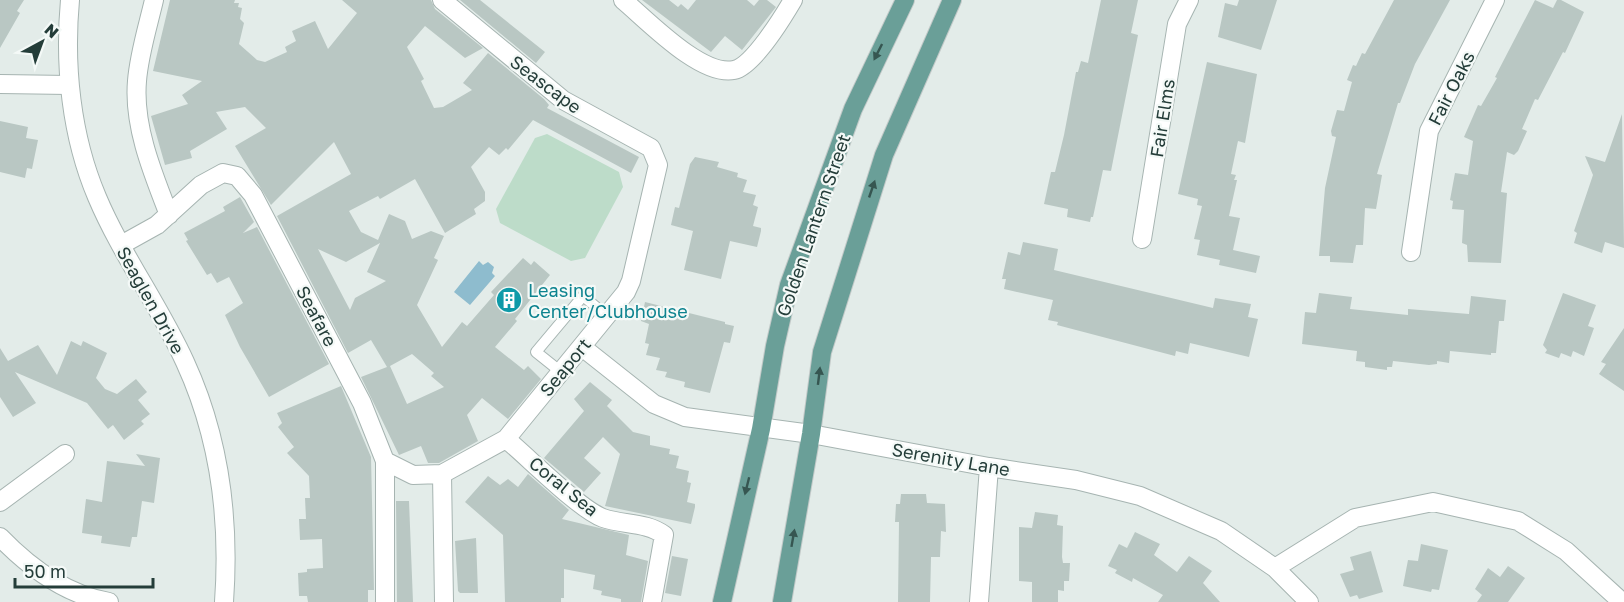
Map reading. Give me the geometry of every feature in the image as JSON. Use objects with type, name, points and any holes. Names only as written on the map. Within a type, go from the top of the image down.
[{"type":"main road","name":"Golden Lantern Street","points":[[722,602],[761,429],[774,346],[789,285],[853,109],[905,0]]},
{"type":"main road","points":[[782,602],[811,434],[822,352],[862,219],[909,94],[952,0]]},
{"type":"street","name":"Seaglen Drive","points":[[70,0],[69,84],[79,143],[96,196],[185,362],[205,414],[223,486],[228,551],[224,602]]},
{"type":"street","points":[[154,0],[137,80],[137,104],[151,169],[169,215]]},
{"type":"street","name":"Seascape","points":[[442,0],[563,100],[651,148],[656,156]]},
{"type":"street","points":[[623,0],[695,61],[734,70],[749,60],[783,17],[793,0]]},
{"type":"street","name":"Fair Elms","points":[[1142,239],[1177,24],[1189,0]]},
{"type":"street","name":"Fair Oaks","points":[[1411,252],[1429,131],[1495,0]]},
{"type":"street","points":[[0,84],[69,84]]},
{"type":"street","name":"Seaport","points":[[385,461],[413,475],[442,474],[506,439],[607,316],[631,281],[658,165],[656,156]]},
{"type":"street","name":"Seafare","points":[[121,245],[169,215],[201,184],[223,173],[237,176],[253,195],[357,393],[385,461],[385,602]]},
{"type":"street","name":"Serenity Lane","points":[[582,347],[654,404],[685,417],[811,434],[989,467],[1076,480],[1140,496],[1221,531],[1275,568],[1309,602]]},
{"type":"street","name":"Coral Sea","points":[[506,439],[583,505],[602,517],[656,529],[664,535],[652,602]]},
{"type":"street","points":[[0,502],[65,454]]},
{"type":"street","points":[[979,602],[989,467]]},
{"type":"street","points":[[442,474],[444,602]]},
{"type":"street","points":[[1275,568],[1355,518],[1432,502],[1518,521],[1566,551],[1622,602]]},
{"type":"street","points":[[0,537],[25,563],[88,600],[109,602]]},
{"type":"lane","points":[[561,372],[536,352],[584,297],[607,316]]},
{"type":"green space","points":[[547,134],[619,172],[623,187],[585,258],[571,261],[500,223],[496,209],[535,138]]},
{"type":"water","points":[[479,261],[483,265],[488,262],[494,267],[492,273],[495,276],[470,305],[454,292]]},
{"type":"building","points":[[0,0],[24,0],[17,11],[20,13],[0,48]]},
{"type":"building","points":[[170,0],[235,0],[234,3],[239,3],[238,7],[242,8],[240,19],[244,23],[239,44],[257,60],[265,62],[287,52],[285,47],[296,41],[292,31],[315,21],[328,49],[357,13],[342,0],[431,0],[435,9],[483,48],[465,58],[425,26],[407,47],[424,79],[421,81],[434,108],[443,107],[472,90],[463,83],[488,53],[544,99],[549,105],[547,108],[639,157],[631,173],[533,120],[508,150],[506,148],[499,155],[489,147],[471,167],[485,192],[485,201],[474,209],[476,214],[445,233],[415,179],[380,199],[378,196],[349,211],[361,232],[378,240],[389,214],[405,221],[412,239],[431,231],[444,236],[434,258],[438,260],[417,305],[442,347],[462,322],[467,326],[494,295],[491,292],[523,258],[531,265],[534,261],[550,275],[495,347],[524,370],[528,366],[541,379],[508,419],[482,398],[467,415],[478,441],[439,463],[428,463],[421,446],[399,455],[361,377],[387,367],[371,340],[348,353],[277,216],[351,174],[334,142],[271,205],[235,146],[266,128],[245,107],[216,112],[227,129],[190,151],[192,158],[165,165],[151,116],[188,104],[182,95],[202,81],[153,71]],"holes":[[[380,243],[367,272],[386,281],[355,298],[350,310],[318,249],[346,262]],[[412,354],[434,373],[431,376],[444,387],[407,404],[390,366]]]},
{"type":"building","points":[[460,0],[480,0],[545,52],[536,63]]},
{"type":"building","points":[[642,0],[669,0],[678,7],[681,4],[688,10],[696,0],[747,0],[754,6],[759,0],[767,0],[776,7],[742,50],[725,36],[711,52]]},
{"type":"building","points":[[1101,0],[1138,0],[1131,33],[1138,35],[1111,171],[1103,170],[1090,222],[1067,217],[1068,209],[1044,204],[1051,172],[1055,172],[1064,135],[1076,72],[1078,72],[1081,61],[1088,63]]},
{"type":"building","points":[[1239,0],[1277,0],[1261,50],[1218,37],[1225,3],[1237,6]]},
{"type":"building","points":[[1394,0],[1450,0],[1415,64],[1400,103],[1398,103],[1377,174],[1382,175],[1376,209],[1365,208],[1363,245],[1356,245],[1353,263],[1330,262],[1330,256],[1319,256],[1325,188],[1336,137],[1332,136],[1331,131],[1337,110],[1344,111],[1352,82],[1347,80],[1353,65],[1356,66],[1362,53],[1365,54]]},
{"type":"building","points":[[1535,0],[1553,8],[1557,0],[1561,0],[1584,12],[1565,53],[1563,52],[1538,100],[1535,99],[1522,129],[1527,131],[1518,151],[1514,155],[1507,152],[1501,192],[1507,193],[1501,263],[1468,262],[1467,245],[1462,243],[1464,210],[1452,209],[1453,201],[1450,200],[1455,173],[1468,175],[1473,141],[1464,137],[1478,105],[1481,106],[1497,78],[1495,77]]},
{"type":"building","points":[[1207,62],[1257,74],[1245,143],[1238,141],[1231,174],[1236,175],[1234,180],[1237,180],[1229,216],[1240,218],[1233,250],[1260,256],[1256,273],[1219,265],[1220,260],[1197,255],[1200,240],[1194,239],[1202,206],[1197,205],[1198,199],[1178,194]]},
{"type":"building","points":[[1622,114],[1624,248],[1605,242],[1602,253],[1574,243],[1577,233],[1574,231],[1593,175],[1585,156],[1605,162]]},
{"type":"building","points":[[0,121],[28,127],[26,138],[38,140],[32,169],[27,168],[25,178],[0,172]]},
{"type":"building","points":[[695,157],[719,162],[717,167],[738,173],[737,177],[747,180],[743,192],[756,195],[753,205],[758,207],[753,226],[761,228],[757,247],[730,241],[721,279],[684,270],[693,231],[671,225],[675,207],[679,208],[690,164]]},
{"type":"building","points":[[240,197],[254,222],[243,233],[257,227],[329,364],[269,397],[240,347],[225,315],[243,303],[229,277],[217,283],[211,273],[207,275],[186,241],[188,240],[184,233],[225,211],[223,207]]},
{"type":"building","points":[[1023,242],[1058,249],[1054,270],[1213,308],[1215,298],[1251,304],[1248,317],[1258,319],[1249,357],[1190,343],[1188,354],[1176,351],[1175,356],[1057,325],[1058,322],[1048,320],[1053,300],[1004,289],[1006,279],[1002,279],[1008,252],[1020,255]]},
{"type":"building","points":[[1319,293],[1352,297],[1350,309],[1408,315],[1408,309],[1469,314],[1471,296],[1506,300],[1504,321],[1499,321],[1496,353],[1491,353],[1491,355],[1450,351],[1449,363],[1437,361],[1437,364],[1429,365],[1393,361],[1392,367],[1387,367],[1387,370],[1365,367],[1365,362],[1356,361],[1357,351],[1302,344],[1305,312],[1316,313]]},
{"type":"building","points":[[1563,293],[1596,305],[1588,326],[1594,328],[1584,356],[1573,351],[1571,357],[1561,353],[1559,358],[1545,353],[1547,350],[1543,345]]},
{"type":"building","points":[[645,302],[734,326],[730,343],[724,342],[710,393],[684,387],[685,382],[665,377],[667,372],[656,370],[660,358],[646,355],[649,344],[645,343],[649,324],[641,321]]},
{"type":"building","points":[[1624,328],[1624,391],[1599,374],[1606,364],[1601,362]]},
{"type":"building","points":[[71,341],[81,346],[83,341],[107,353],[96,378],[105,389],[117,394],[136,379],[147,392],[138,400],[150,414],[141,421],[144,424],[124,440],[113,425],[108,429],[87,403],[15,372],[36,403],[13,417],[0,397],[0,348],[8,361],[38,345],[57,375]]},
{"type":"building","points":[[590,382],[612,400],[607,406],[633,432],[650,436],[650,445],[670,449],[669,454],[679,456],[676,468],[689,471],[687,482],[691,483],[687,502],[695,504],[691,524],[605,506],[620,454],[603,437],[584,458],[601,473],[584,492],[544,458],[584,411],[574,399]]},
{"type":"building","points":[[341,386],[371,457],[374,590],[368,590],[368,602],[308,602],[307,596],[299,596],[298,573],[307,572],[307,569],[323,568],[322,539],[300,540],[299,519],[306,519],[305,498],[310,498],[309,476],[287,453],[294,447],[278,427],[282,423],[277,413]]},
{"type":"building","points":[[136,454],[160,458],[154,503],[142,501],[137,537],[132,537],[130,547],[101,543],[102,536],[82,533],[86,499],[102,502],[107,461],[145,466]]},
{"type":"building","points":[[528,474],[569,510],[562,519],[629,535],[626,555],[648,561],[641,602],[621,602],[621,599],[601,595],[602,591],[593,589],[595,575],[564,569],[564,598],[561,598],[561,602],[505,602],[503,535],[465,502],[488,476],[500,485],[508,479],[518,487]]},
{"type":"building","points":[[901,494],[926,494],[927,503],[945,504],[946,532],[941,531],[940,557],[931,557],[930,602],[898,602],[899,522],[895,522],[896,504],[900,504]]},
{"type":"building","points":[[396,501],[409,501],[413,602],[397,602]]},
{"type":"building","points":[[1035,512],[1058,515],[1057,525],[1063,526],[1062,557],[1063,563],[1070,563],[1069,581],[1064,581],[1064,591],[1058,590],[1058,602],[1032,602],[1032,582],[1019,581],[1019,527],[1032,528]]},
{"type":"building","points":[[1135,532],[1160,544],[1154,555],[1177,572],[1189,556],[1212,571],[1203,583],[1220,602],[1158,602],[1163,595],[1133,578],[1132,582],[1115,573],[1117,570],[1108,566],[1119,544],[1127,548]]},
{"type":"building","points":[[476,538],[478,593],[460,593],[455,541]]},
{"type":"building","points":[[1421,544],[1448,550],[1439,590],[1432,589],[1431,592],[1403,586],[1408,560],[1418,561]]},
{"type":"building","points":[[1371,551],[1383,592],[1359,599],[1357,595],[1350,597],[1340,574],[1354,570],[1350,557]]},
{"type":"building","points":[[672,556],[688,559],[681,596],[665,593]]},
{"type":"building","points":[[1508,566],[1525,578],[1508,602],[1477,602],[1482,595],[1475,589],[1488,568],[1500,577]]},
{"type":"place","name":"Leasing Center/Clubhouse","points":[[509,300]]}]
